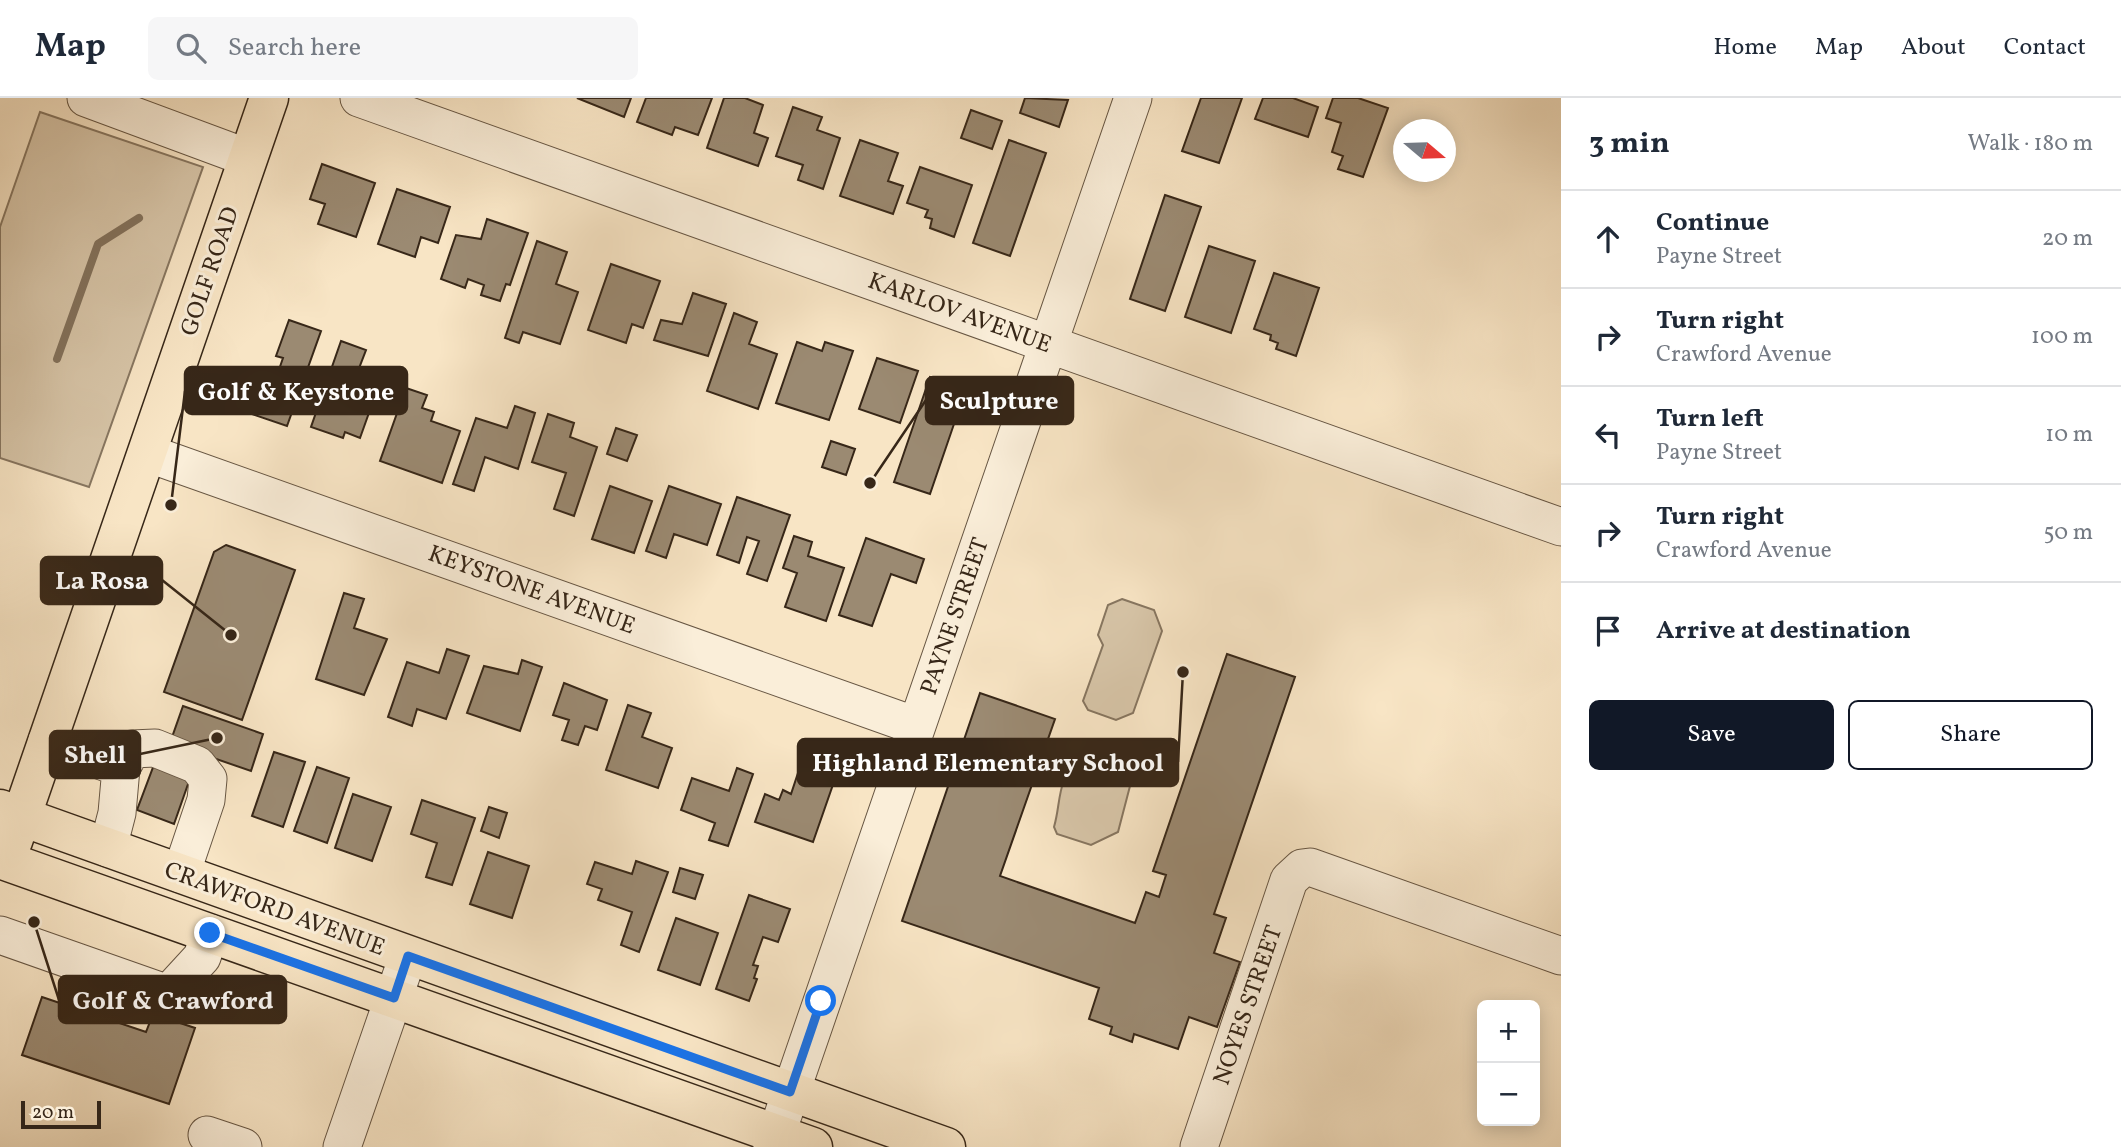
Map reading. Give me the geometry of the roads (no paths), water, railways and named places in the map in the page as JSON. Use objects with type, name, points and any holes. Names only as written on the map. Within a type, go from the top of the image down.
[{"type":"main road","name":"GOLF ROAD","points":[[2,867],[11,813],[47,741],[269,98]]},
{"type":"main road","name":"CRAWFORD AVENUE","points":[[11,813],[946,1147]]},
{"type":"main road","name":"CRAWFORD AVENUE","points":[[2,867],[210,933],[394,998],[774,1140],[813,1147]]},
{"type":"street","points":[[86,98],[248,158]]},
{"type":"street","name":"KARLOV AVENUE","points":[[359,98],[1561,527]]},
{"type":"street","name":"PAYNE STREET","points":[[774,1140],[1133,98]]},
{"type":"street","name":"KEYSTONE AVENUE","points":[[147,453],[916,726]]},
{"type":"street","points":[[47,741],[121,768]]},
{"type":"street","points":[[108,848],[117,813],[121,768],[132,749],[155,748],[197,765],[208,779],[206,800],[181,874]]},
{"type":"street","name":"NOYES STREET","points":[[1199,1147],[1289,880],[1302,868],[1310,867],[1561,956]]},
{"type":"street","points":[[0,935],[168,993],[202,957],[210,933]]},
{"type":"street","points":[[342,1147],[408,956]]},
{"type":"street","points":[[207,1135],[243,1147]]},
{"type":"waterway","points":[[57,359],[98,244],[139,218]]},
{"type":"place","name":"Sculpture","points":[[870,483]]},
{"type":"place","name":"Golf & Keystone","points":[[171,505]]},
{"type":"place","name":"La Rosa","points":[[231,635]]},
{"type":"place","name":"Highland Elementary School","points":[[1183,672]]},
{"type":"place","name":"Shell","points":[[217,738]]},
{"type":"place","name":"Golf & Crawford","points":[[34,922]]}]
